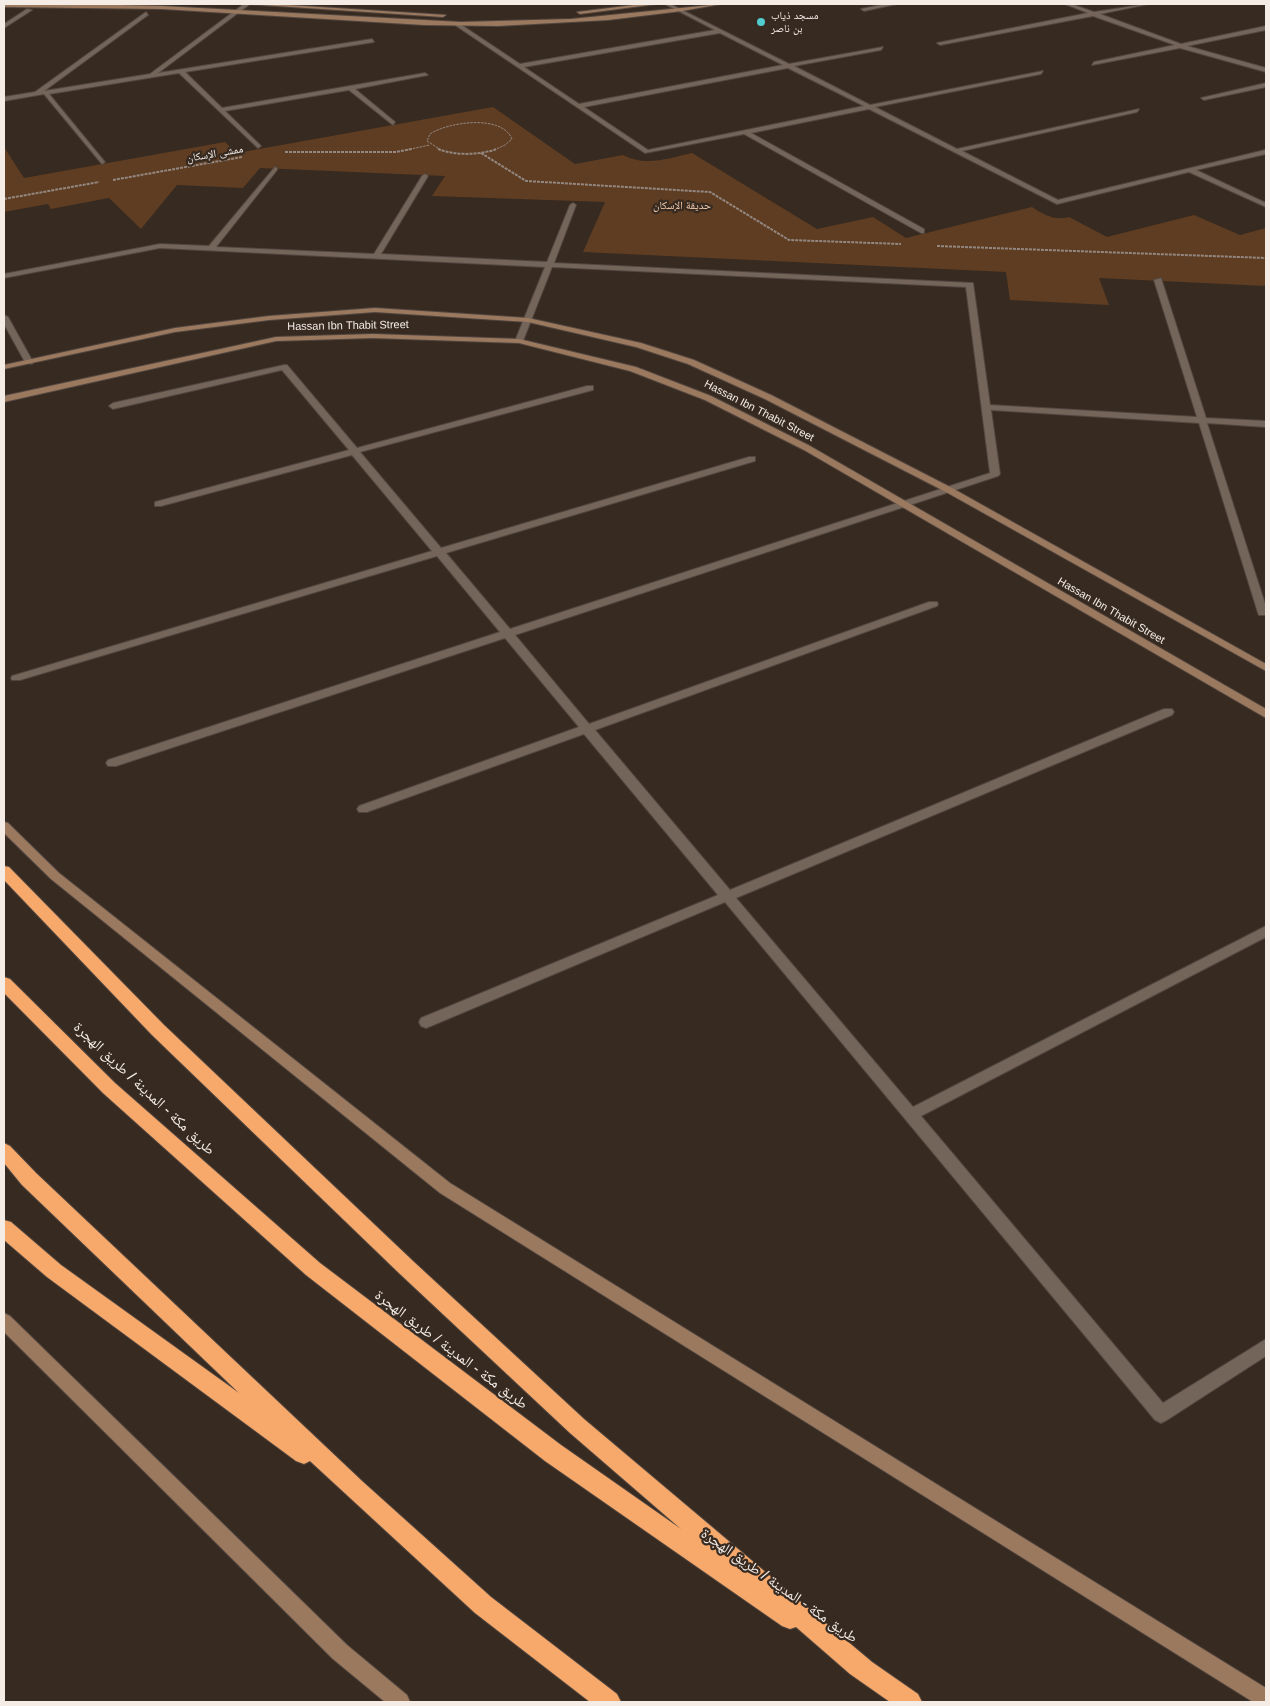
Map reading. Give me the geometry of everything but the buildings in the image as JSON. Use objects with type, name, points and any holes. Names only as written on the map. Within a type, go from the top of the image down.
[{"type":"highway","points":[[4,871],[158,1030],[407,1268],[577,1426],[865,1671]]},
{"type":"highway","name":"طريق مكة - المدينة / طريق الهجرة","points":[[4,983],[109,1088],[312,1269],[553,1453],[910,1702]]},
{"type":"highway","points":[[4,1150],[30,1179],[354,1490],[483,1604],[609,1702]]},
{"type":"highway","points":[[4,1228],[54,1271],[354,1490]]},
{"type":"street","points":[[151,76],[248,4],[447,15]]},
{"type":"street","points":[[577,12],[654,4]]},
{"type":"street","points":[[667,4],[1057,202],[1265,152]]},
{"type":"street","points":[[4,6],[100,6],[455,23],[506,23],[601,19],[718,4]]},
{"type":"street","points":[[864,9],[894,4]]},
{"type":"street","points":[[1067,4],[1181,46],[1266,70]]},
{"type":"street","points":[[940,42],[1146,4]]},
{"type":"street","points":[[4,26],[29,10]]},
{"type":"street","points":[[35,94],[146,14]]},
{"type":"street","points":[[455,23],[647,152],[1041,72]]},
{"type":"street","points":[[1094,64],[1266,28]]},
{"type":"street","points":[[519,66],[721,31]]},
{"type":"street","points":[[4,99],[372,40]]},
{"type":"street","points":[[578,106],[881,48]]},
{"type":"street","points":[[180,71],[258,146]]},
{"type":"street","points":[[221,110],[425,75]]},
{"type":"street","points":[[1204,98],[1266,85]]},
{"type":"street","points":[[350,88],[393,123]]},
{"type":"street","points":[[45,92],[102,162]]},
{"type":"street","points":[[956,150],[1137,110]]},
{"type":"street","points":[[745,132],[921,231]]},
{"type":"street","points":[[211,248],[275,169]]},
{"type":"street","points":[[1190,170],[1266,205]]},
{"type":"street","points":[[376,256],[426,176]]},
{"type":"street","points":[[519,341],[573,205]]},
{"type":"street","points":[[4,276],[160,246],[970,285],[995,474],[112,763]]},
{"type":"street","points":[[1158,280],[1263,613]]},
{"type":"street","name":"Hassan Ibn Thabit Street","points":[[4,367],[176,330],[269,318],[375,310],[528,320],[638,345],[690,362],[768,396],[949,490],[1266,668]]},
{"type":"street","points":[[4,317],[29,362]]},
{"type":"street","name":"Hassan Ibn Thabit Street","points":[[4,399],[276,339],[373,336],[519,341],[633,369],[708,398],[808,448],[903,505],[1266,714]]},
{"type":"street","points":[[113,406],[284,367],[1161,1414],[1266,1347]]},
{"type":"street","points":[[158,504],[590,388]]},
{"type":"street","points":[[986,407],[1266,424]]},
{"type":"street","points":[[16,678],[752,459]]},
{"type":"street","points":[[363,809],[933,604]]},
{"type":"street","points":[[426,1022],[1168,712]]},
{"type":"street","points":[[4,826],[55,876],[445,1188],[1266,1699]]},
{"type":"street","points":[[910,1115],[1266,931]]},
{"type":"street","points":[[4,1321],[340,1652],[400,1702]]},
{"type":"path","points":[[280,152],[396,152],[430,145],[450,152],[481,153],[499,149],[510,142],[512,138],[509,132],[497,126],[458,124],[434,131],[427,138],[430,145]]},
{"type":"path","name":"ممشى الإسكان","points":[[109,180],[243,157]]},
{"type":"path","points":[[4,199],[99,182]]},
{"type":"green space","name":"حديقة الإسكان","points":[[493,107],[575,164],[623,155],[631,159],[649,161],[692,153],[817,229],[873,217],[906,238],[1032,207],[1050,216],[1059,218],[1069,217],[1107,237],[1194,215],[1240,235],[1266,228],[1266,286],[1099,278],[1109,305],[1010,300],[1006,272],[583,252],[605,202],[432,196],[445,176],[260,168],[243,188],[177,185],[141,229],[109,198],[51,209],[48,204],[4,212],[4,147],[24,178],[225,142],[237,153]]},
{"type":"place","name":"مسجد ذياب بن ناصر","points":[[761,22]]}]
